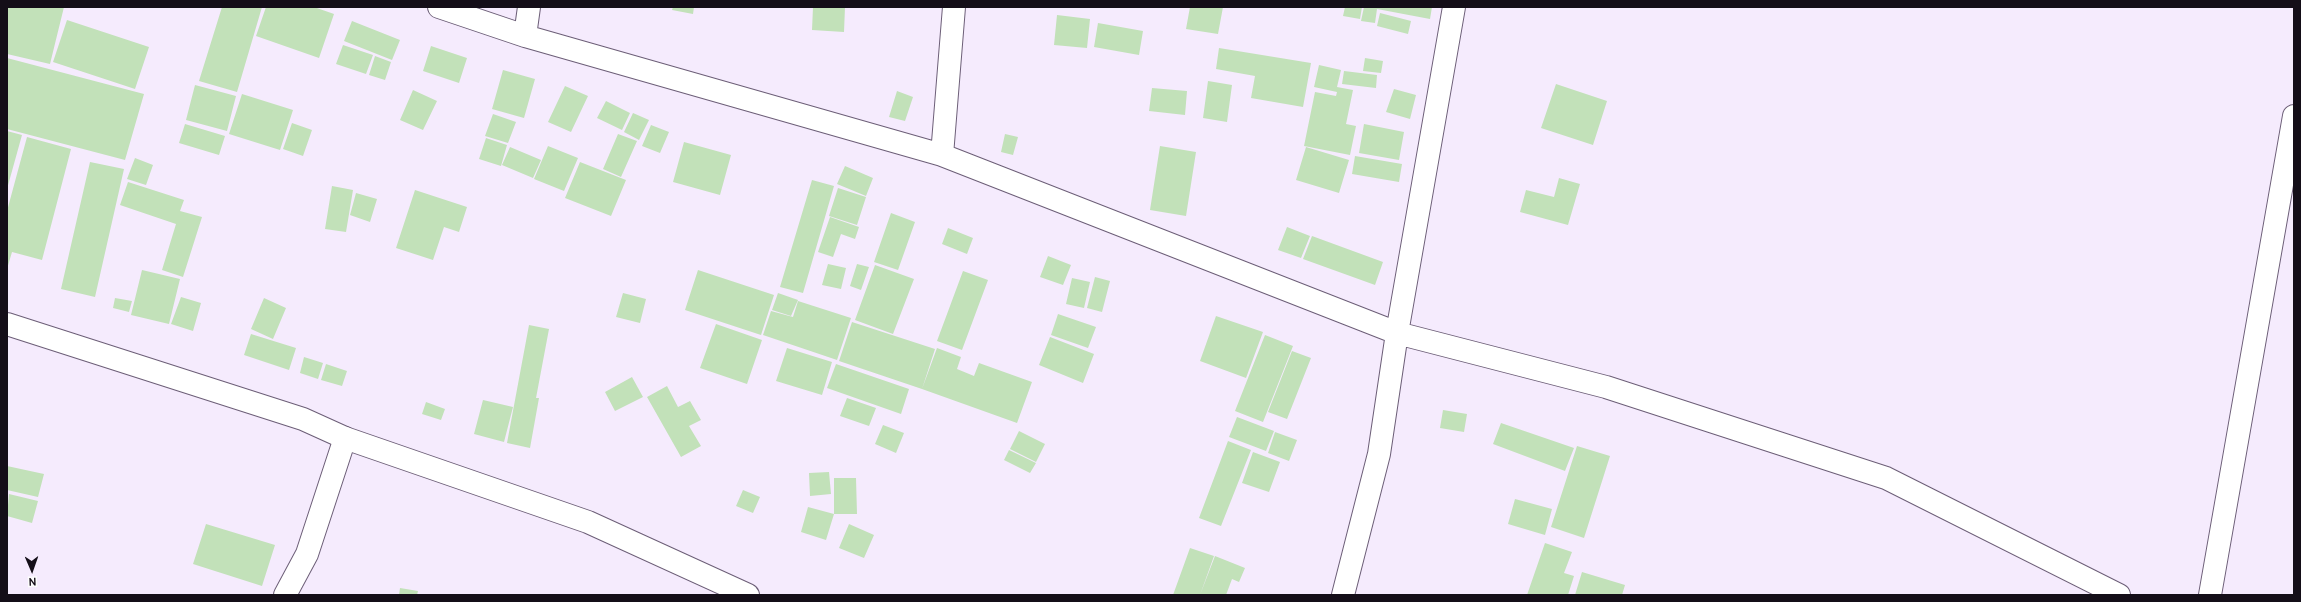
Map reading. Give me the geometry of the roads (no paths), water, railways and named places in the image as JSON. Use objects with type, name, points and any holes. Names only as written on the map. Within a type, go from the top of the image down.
[{"type":"street","points":[[439,7],[524,36],[942,155],[1397,333],[1606,387],[1886,478],[2119,595]]},
{"type":"street","points":[[524,36],[529,7]]},
{"type":"street","points":[[942,155],[954,7]]},
{"type":"street","points":[[1343,595],[1379,454],[1397,333],[1454,7]]},
{"type":"street","points":[[2210,595],[2289,172],[2294,116]]},
{"type":"street","points":[[7,324],[303,418],[345,438],[588,522],[748,595]]},
{"type":"street","points":[[285,595],[307,554],[345,438]]}]
